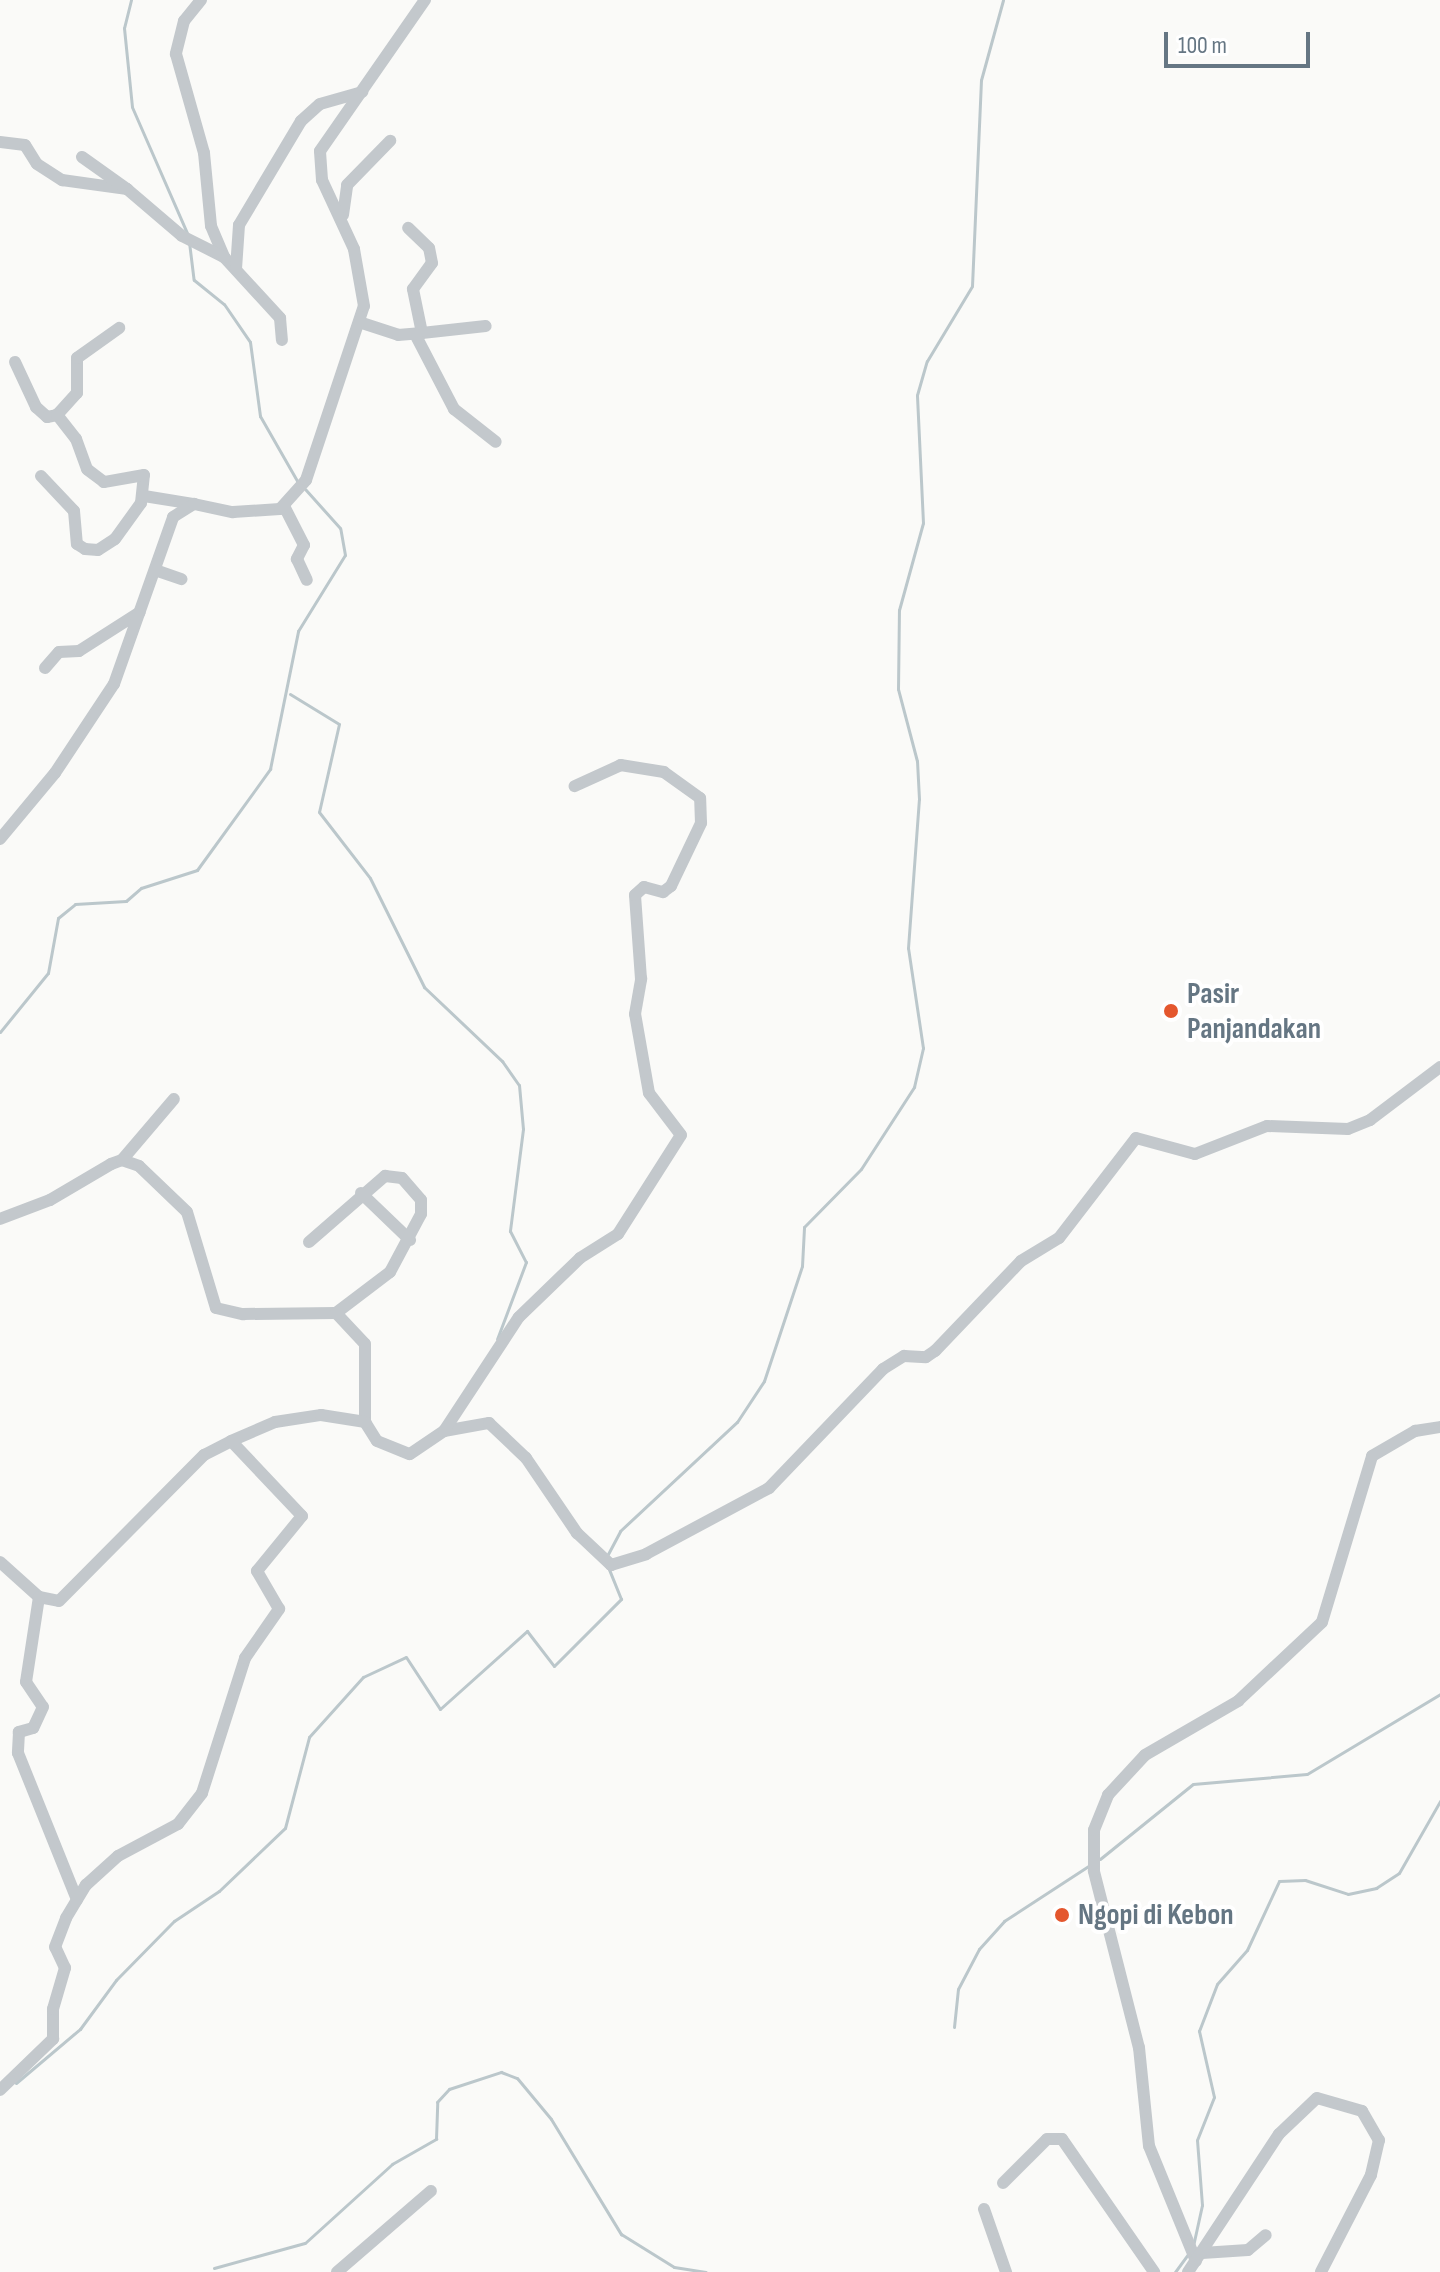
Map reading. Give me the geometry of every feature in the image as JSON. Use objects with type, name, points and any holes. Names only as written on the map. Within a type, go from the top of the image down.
[{"type":"street","points":[[201,0],[184,21],[176,54],[204,153],[211,226],[224,257]]},
{"type":"street","points":[[144,496],[233,512],[284,506],[306,480],[328,405],[339,386],[362,323],[362,277],[344,218],[322,180],[320,151],[425,0]]},
{"type":"street","points":[[236,269],[239,225],[301,121],[320,104],[362,92]]},
{"type":"street","points":[[344,218],[347,185],[390,141]]},
{"type":"street","points":[[0,142],[25,145],[37,164],[62,180],[127,189]]},
{"type":"street","points":[[82,157],[127,189],[182,236],[224,257],[280,318],[282,340]]},
{"type":"street","points":[[408,228],[429,248],[432,263],[413,289],[418,333],[454,409],[496,442]]},
{"type":"street","points":[[362,323],[418,333],[486,326]]},
{"type":"street","points":[[15,362],[36,407],[47,417],[57,415],[77,393],[77,358],[119,328]]},
{"type":"street","points":[[41,476],[74,511],[77,544],[85,549],[98,550],[115,539],[144,496],[142,473],[107,483],[90,472],[57,415]]},
{"type":"street","points":[[0,839],[101,706],[140,612],[155,570],[165,527],[194,504]]},
{"type":"street","points":[[284,506],[304,545],[297,559],[307,580]]},
{"type":"street","points":[[155,570],[181,579]]},
{"type":"street","points":[[45,668],[59,652],[79,651],[140,612]]},
{"type":"street","points":[[444,1431],[519,1317],[580,1258],[618,1234],[681,1135],[649,1093],[635,1014],[641,979],[635,895],[644,887],[663,892],[671,886],[701,823],[700,798],[664,772],[621,765],[575,786]]},
{"type":"street","points":[[336,1313],[357,1333],[370,1359],[365,1422],[377,1441],[400,1453],[444,1431],[480,1421],[500,1430],[600,1556],[611,1565],[646,1554],[757,1496],[883,1369],[904,1356],[935,1351],[1021,1261],[1065,1232],[1136,1138],[1195,1154],[1267,1126],[1348,1129],[1370,1120],[1440,1067]]},
{"type":"street","points":[[0,1219],[122,1160],[174,1099]]},
{"type":"street","points":[[122,1160],[153,1178],[187,1212],[216,1308],[243,1314],[336,1313],[364,1286],[386,1276],[410,1240],[422,1208],[402,1178],[385,1176],[361,1193],[309,1242]]},
{"type":"street","points":[[361,1193],[410,1240]]},
{"type":"street","points":[[0,1562],[39,1597],[59,1601],[204,1455],[275,1422],[321,1415],[365,1422]]},
{"type":"street","points":[[1199,2257],[1149,2146],[1139,2048],[1094,1871],[1094,1830],[1108,1795],[1145,1755],[1238,1701],[1322,1622],[1372,1456],[1415,1431],[1440,1427]]},
{"type":"street","points":[[0,2090],[53,2039],[53,2009],[65,1968],[55,1947],[77,1900],[118,1856],[178,1824],[202,1793],[245,1658],[279,1609],[257,1571],[302,1516],[231,1441]]},
{"type":"street","points":[[39,1597],[26,1682],[43,1707],[33,1728],[19,1732],[18,1753],[77,1900]]},
{"type":"street","points":[[1188,2272],[1279,2134],[1309,2101],[1331,2099],[1362,2111],[1379,2140],[1371,2175],[1321,2272]]},
{"type":"street","points":[[1003,2183],[1047,2139],[1062,2139],[1154,2272]]},
{"type":"street","points":[[337,2272],[431,2191]]},
{"type":"street","points":[[984,2209],[1006,2272]]},
{"type":"street","points":[[1199,2257],[1248,2250],[1266,2235]]},
{"type":"waterway","points":[[131,0],[124,28],[132,107],[188,235]]},
{"type":"waterway","points":[[608,1554],[620,1531],[737,1422],[764,1381],[802,1266],[804,1227],[861,1169],[914,1087],[923,1048],[908,948],[919,799],[917,761],[898,689],[899,610],[923,523],[917,395],[927,361],[972,286],[981,80],[1003,0]]},
{"type":"waterway","points":[[189,242],[194,280],[224,304],[250,342],[260,416],[299,484]]},
{"type":"waterway","points":[[0,1032],[48,973],[58,918],[75,904],[126,901],[141,888],[197,870],[270,769],[298,631],[345,555],[340,528],[305,489]]},
{"type":"waterway","points":[[290,694],[339,724],[319,812],[370,878],[424,987],[502,1061],[519,1085],[523,1129],[510,1231],[526,1262],[497,1339]]},
{"type":"waterway","points":[[16,2083],[80,2029],[116,1980],[174,1921],[219,1891],[285,1828],[309,1737],[363,1677],[406,1657],[440,1709],[527,1631],[554,1666],[621,1599],[609,1569]]},
{"type":"waterway","points":[[1100,1859],[1193,1784],[1307,1774],[1440,1694]]},
{"type":"waterway","points":[[1193,2246],[1202,2205],[1197,2140],[1214,2097],[1199,2031],[1217,1984],[1247,1950],[1279,1881],[1305,1880],[1348,1894],[1376,1888],[1399,1873],[1440,1801]]},
{"type":"waterway","points":[[954,2027],[958,1989],[979,1949],[1004,1921],[1090,1865]]},
{"type":"waterway","points":[[214,2268],[305,2243],[392,2164],[436,2139],[437,2102],[449,2089],[501,2072],[517,2078],[551,2119],[621,2234],[674,2267],[706,2272]]},
{"type":"waterway","points":[[1175,2272],[1189,2253]]},
{"type":"place","name":"Pasir Panjandakan","points":[[1171,1011]]},
{"type":"place","name":"Ngopi di Kebon","points":[[1062,1915]]}]
